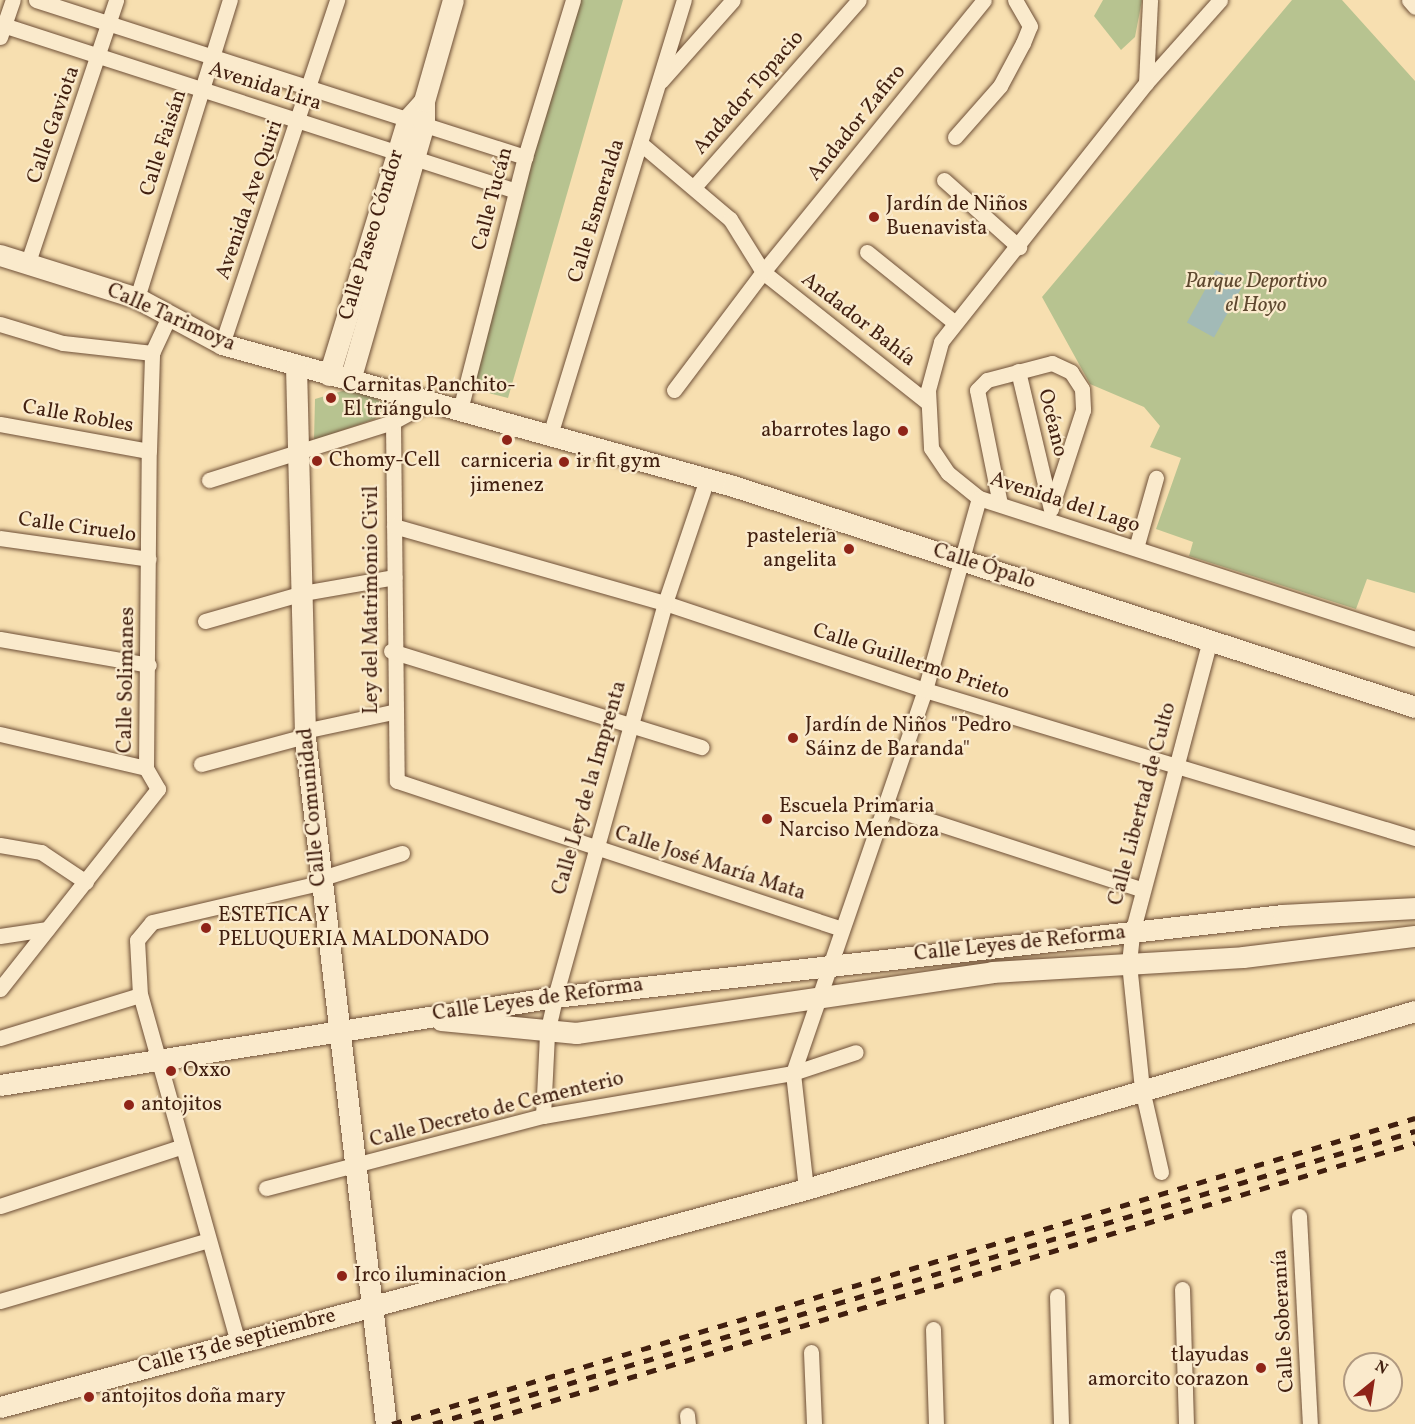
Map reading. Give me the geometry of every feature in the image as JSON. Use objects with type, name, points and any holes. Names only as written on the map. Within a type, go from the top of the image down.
[{"type":"main road","name":"Calle Paseo Cóndor","points":[[329,375],[424,101],[453,0]]},
{"type":"main road","name":"Calle Paseo Cóndor","points":[[350,380],[406,155]]},
{"type":"main road","name":"Calle Tarimoya","points":[[0,255],[137,298],[222,344],[550,435]]},
{"type":"main road","name":"Calle Comunidad","points":[[296,366],[303,593],[304,733],[336,1029],[386,1424]]},
{"type":"main road","name":"Calle Ópalo","points":[[550,435],[707,478],[1415,707]]},
{"type":"main road","name":"Calle Leyes de Reforma","points":[[413,1017],[555,997],[831,964],[1375,906],[1415,908]]},
{"type":"main road","name":"Calle Leyes de Reforma","points":[[413,1017],[547,1033],[616,1028],[820,996],[1058,965],[1243,957],[1415,936]]},
{"type":"main road","name":"Calle 13 de septiembre","points":[[0,1407],[237,1340],[371,1308],[806,1189],[1415,1011]]},
{"type":"main road","points":[[0,1085],[161,1061],[413,1017]]},
{"type":"street","points":[[2,29],[13,0]]},
{"type":"street","name":"Avenida Lira","points":[[36,0],[525,157]]},
{"type":"street","name":"Calle Gaviota","points":[[28,262],[100,56],[116,0]]},
{"type":"street","name":"Calle Faisán","points":[[137,298],[230,0]]},
{"type":"street","name":"Avenida Ave Quiri","points":[[222,344],[311,89],[337,0]]},
{"type":"street","name":"Calle Tucán","points":[[460,410],[525,157],[573,0]]},
{"type":"street","name":"Calle Esmeralda","points":[[550,435],[684,0]]},
{"type":"street","points":[[658,85],[733,0]]},
{"type":"street","name":"Andador Topacio","points":[[694,187],[859,0]]},
{"type":"street","name":"Andador Zafiro","points":[[674,390],[762,272],[984,0]]},
{"type":"street","points":[[955,137],[1000,86],[1023,43],[1029,26],[1015,0]]},
{"type":"street","points":[[1146,83],[1150,0]]},
{"type":"street","name":"Avenida del Lago","points":[[1220,0],[1146,83],[1019,247],[956,323],[934,362],[927,402],[931,448],[948,473],[979,498],[1049,514],[1136,548],[1415,639]]},
{"type":"street","points":[[1409,0],[1415,7]]},
{"type":"street","name":"Avenida Lira","points":[[2,29],[100,56],[516,191]]},
{"type":"street","points":[[640,143],[730,219],[762,272]]},
{"type":"street","points":[[944,180],[1019,247]]},
{"type":"street","points":[[867,252],[956,323]]},
{"type":"street","name":"Andador Bahía","points":[[762,272],[927,402]]},
{"type":"street","name":"Calle Solimanes","points":[[0,989],[158,789],[146,768],[149,665],[149,451],[152,353],[169,317]]},
{"type":"street","points":[[0,324],[63,343],[152,353]]},
{"type":"street","points":[[1000,504],[980,382],[1018,371],[1061,364],[1082,389],[1077,437],[1049,514]]},
{"type":"street","name":"Océano","points":[[1018,371],[1049,514]]},
{"type":"street","points":[[209,480],[393,422],[428,403]]},
{"type":"street","name":"Ley del Matrimonio Civil","points":[[393,422],[395,577],[391,651],[397,781]]},
{"type":"street","name":"Calle Robles","points":[[0,424],[149,451]]},
{"type":"street","name":"Calle Ley de la Imprenta","points":[[543,1116],[547,1033],[555,997],[594,848],[664,603],[707,478]]},
{"type":"street","points":[[1136,548],[1156,478]]},
{"type":"street","points":[[806,1189],[793,1073],[925,690],[979,498]]},
{"type":"street","name":"Calle Guillermo Prieto","points":[[394,526],[664,603],[925,690],[1173,767],[1415,838]]},
{"type":"street","name":"Calle Ciruelo","points":[[0,538],[149,559]]},
{"type":"street","points":[[205,621],[303,593],[395,577]]},
{"type":"street","points":[[0,639],[149,665]]},
{"type":"street","name":"Calle Libertad de Culto","points":[[1161,1172],[1142,1089],[1130,963],[1132,933],[1141,889],[1173,767],[1210,640]]},
{"type":"street","points":[[391,651],[701,747]]},
{"type":"street","points":[[201,764],[304,733],[393,712]]},
{"type":"street","points":[[0,734],[146,768]]},
{"type":"street","name":"Calle José María Mata","points":[[397,781],[841,929]]},
{"type":"street","points":[[885,806],[1141,889]]},
{"type":"street","points":[[0,845],[41,852],[86,882]]},
{"type":"street","points":[[237,1340],[181,1147],[161,1061],[140,995],[135,952],[143,928],[319,881],[402,853]]},
{"type":"street","points":[[0,936],[47,929]]},
{"type":"street","points":[[0,1038],[140,995]]},
{"type":"street","name":"Calle Decreto de Cementerio","points":[[266,1188],[354,1167],[543,1116],[793,1073],[856,1052]]},
{"type":"street","points":[[0,1206],[181,1147]]},
{"type":"street","name":"Calle Soberanía","points":[[1299,1216],[1310,1424]]},
{"type":"street","points":[[0,1301],[208,1240]]},
{"type":"street","points":[[1182,1289],[1186,1424]]},
{"type":"street","points":[[1057,1296],[1061,1424]]},
{"type":"street","points":[[933,1329],[936,1424]]},
{"type":"street","points":[[811,1352],[814,1424]]},
{"type":"green space","points":[[580,0],[623,0],[508,398],[461,386]]},
{"type":"green space","points":[[1103,0],[1142,0],[1135,37],[1121,50],[1094,16]]},
{"type":"green space","name":"Parque Deportivo el Hoyo","points":[[1292,0],[1342,0],[1415,81],[1415,593],[1367,579],[1356,609],[1189,556],[1193,542],[1156,529],[1181,458],[1150,447],[1160,426],[1144,407],[1090,384],[1042,297]]},
{"type":"green space","points":[[356,387],[386,405],[375,419],[314,440],[315,399]]},
{"type":"water","points":[[1216,270],[1243,285],[1214,338],[1187,322]]},
{"type":"railway","points":[[392,1424],[1415,1118]]},
{"type":"railway","points":[[433,1424],[1415,1131]]},
{"type":"railway","points":[[474,1424],[1415,1143]]},
{"type":"place","name":"Jardín de Niños Buenavista","points":[[874,217]]},
{"type":"place","name":"Carnitas Panchito- El triángulo","points":[[331,398]]},
{"type":"place","name":"abarrotes lago","points":[[903,431]]},
{"type":"place","name":"carniceria jimenez","points":[[507,440]]},
{"type":"place","name":"Chomy-Cell","points":[[317,461]]},
{"type":"place","name":"ir fit gym","points":[[564,462]]},
{"type":"place","name":"pasteleria angelita","points":[[849,549]]},
{"type":"place","name":"Jardín de Niños \"Pedro Sáinz de Baranda\"","points":[[793,738]]},
{"type":"place","name":"Escuela Primaria Narciso Mendoza","points":[[767,819]]},
{"type":"place","name":"ESTETICA Y PELUQUERIA MALDONADO","points":[[206,928]]},
{"type":"place","name":"Oxxo","points":[[171,1071]]},
{"type":"place","name":"antojitos","points":[[129,1105]]},
{"type":"place","name":"Irco iluminacion","points":[[342,1276]]},
{"type":"place","name":"tlayudas amorcito corazon","points":[[1261,1368]]},
{"type":"place","name":"antojitos doña mary","points":[[89,1397]]}]
